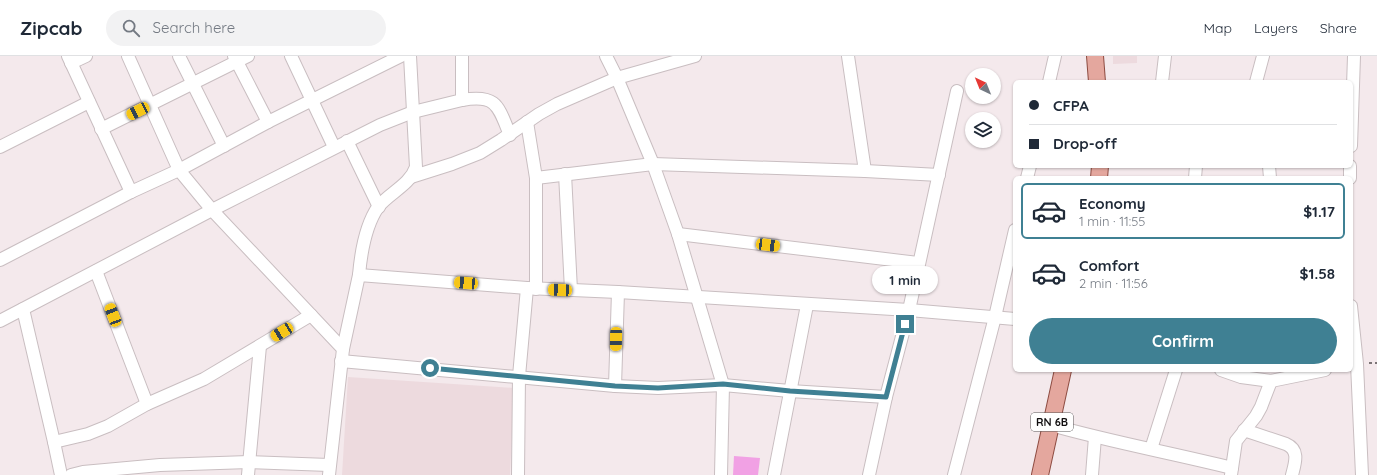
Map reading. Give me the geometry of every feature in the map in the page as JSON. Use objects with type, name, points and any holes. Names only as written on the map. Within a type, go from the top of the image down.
[{"type":"main road","points":[[1095,56],[1097,80]]},
{"type":"main road","name":"RN 6B","points":[[1040,475],[1063,372]]},
{"type":"street","points":[[86,56],[70,60],[131,192]]},
{"type":"street","points":[[128,56],[179,170],[212,210],[311,316],[342,355],[615,386],[658,388],[723,384],[790,391],[886,397]]},
{"type":"street","points":[[179,56],[224,146]]},
{"type":"street","points":[[101,129],[192,84],[235,59],[248,56]]},
{"type":"street","points":[[291,56],[334,147]]},
{"type":"street","points":[[0,260],[131,192],[179,170],[268,122],[401,56]]},
{"type":"street","points":[[71,475],[160,470],[249,462],[329,470],[342,355],[364,241],[370,222],[379,207],[411,177],[416,163],[410,56]]},
{"type":"street","points":[[462,56],[462,100]]},
{"type":"street","points":[[606,56],[617,78],[653,164],[678,234],[723,384],[721,475]]},
{"type":"street","points":[[411,177],[468,158],[486,150],[510,135],[526,122],[557,104],[617,78],[695,56]]},
{"type":"street","points":[[848,56],[865,171]]},
{"type":"street","points":[[1050,80],[1056,56]]},
{"type":"street","points":[[1162,80],[1165,56]]},
{"type":"street","points":[[1257,80],[1263,56]]},
{"type":"street","points":[[1353,86],[1354,56]]},
{"type":"street","points":[[235,59],[268,122]]},
{"type":"street","points":[[869,475],[886,397],[909,310],[918,263],[957,91]]},
{"type":"street","points":[[0,321],[212,210],[385,122],[413,112],[462,100],[481,99],[494,103],[498,106],[510,135]]},
{"type":"street","points":[[0,147],[89,102]]},
{"type":"street","points":[[518,475],[519,376],[532,288],[536,178],[526,122]]},
{"type":"street","points":[[347,141],[379,207]]},
{"type":"street","points":[[536,178],[653,164],[939,175]]},
{"type":"street","points":[[565,174],[572,290]]},
{"type":"street","points":[[678,234],[918,263]]},
{"type":"street","points":[[954,475],[995,317],[1013,239]]},
{"type":"street","points":[[96,271],[147,404]]},
{"type":"street","points":[[358,275],[532,288],[909,310],[1013,319]]},
{"type":"street","points":[[615,386],[618,292]]},
{"type":"street","points":[[774,475],[808,304]]},
{"type":"street","points":[[22,310],[61,475]]},
{"type":"street","points":[[54,442],[96,432],[147,404],[192,384],[311,316]]},
{"type":"street","points":[[1353,345],[1362,475]]},
{"type":"street","points":[[248,475],[260,346]]},
{"type":"street","points":[[1151,449],[1175,372]]},
{"type":"street","points":[[1227,372],[1241,377],[1271,382],[1316,372]]},
{"type":"street","points":[[1051,425],[1095,437],[1151,449],[1231,471],[1236,441],[1256,416],[1271,382]]},
{"type":"street","points":[[1244,430],[1286,444],[1293,448],[1296,458],[1292,475]]},
{"type":"street","points":[[1092,475],[1095,437]]},
{"type":"shaded area","points":[[1113,56],[1137,56],[1137,63],[1113,64]]},
{"type":"shaded area","points":[[348,377],[514,388],[510,475],[342,475]]},
{"type":"building","points":[[734,456],[760,458],[758,475],[733,475]]},
{"type":"route","points":[[430,368],[615,386],[658,388],[723,384],[790,391],[886,397],[905,324]]}]
